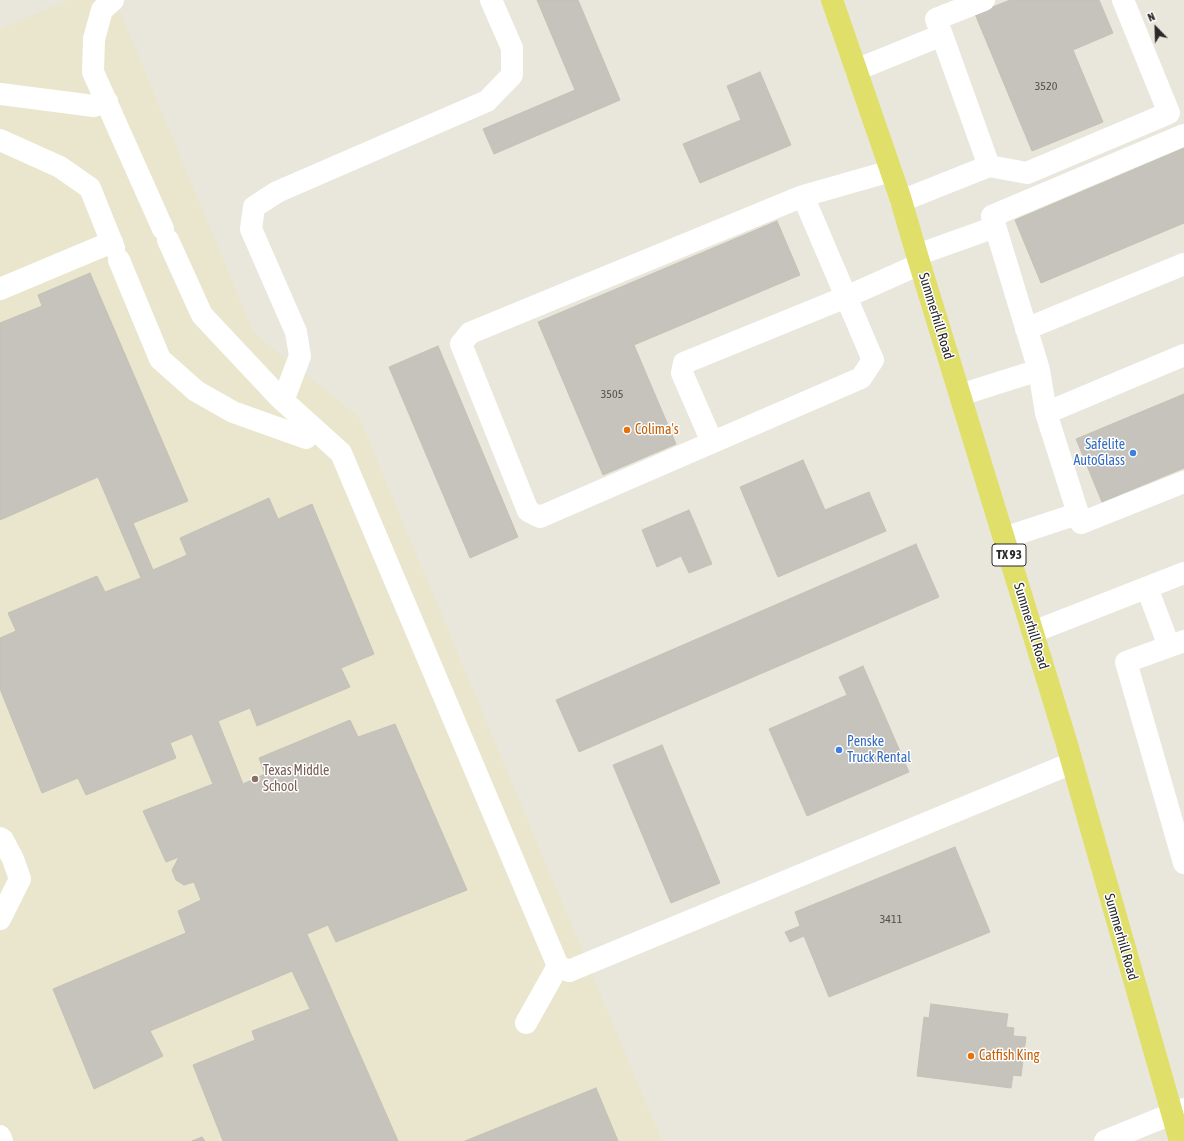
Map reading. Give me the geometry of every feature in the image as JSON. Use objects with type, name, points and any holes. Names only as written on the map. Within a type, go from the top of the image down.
[{"type":"main road","name":"Summerhill Road","points":[[832,0],[901,201],[1033,632],[1178,1111],[1180,1141]]},
{"type":"street","points":[[112,0],[102,10],[94,39],[93,72],[202,315],[283,401],[341,454],[558,966],[568,971],[1072,763]]},
{"type":"street","points":[[283,401],[300,356],[296,332],[251,229],[254,208],[277,192],[487,101],[512,75],[512,48],[491,0]]},
{"type":"street","points":[[984,0],[936,19],[989,166]]},
{"type":"street","points":[[901,201],[989,166],[1026,173],[1169,113],[1123,0]]},
{"type":"street","points":[[856,70],[942,34]]},
{"type":"street","points":[[0,94],[94,106],[106,101]]},
{"type":"street","points":[[1184,135],[992,216],[1039,370],[1046,413],[1081,524],[1184,482]]},
{"type":"street","points":[[0,140],[60,167],[90,188],[160,359],[196,391],[233,412],[306,438],[313,428]]},
{"type":"street","points":[[803,196],[873,360],[861,378],[540,517],[528,511],[461,344],[470,333],[803,196],[891,171]]},
{"type":"street","points":[[712,442],[682,373],[684,363],[846,297],[919,259],[995,227]]},
{"type":"street","points":[[0,289],[115,250]]},
{"type":"street","points":[[1026,329],[1184,264]]},
{"type":"street","points":[[1046,413],[1184,355]]},
{"type":"street","points":[[960,395],[1039,370]]},
{"type":"street","points":[[1004,538],[1078,514]]},
{"type":"street","points":[[1033,632],[1184,573]]},
{"type":"street","points":[[1147,588],[1177,644],[1126,662],[1184,863]]},
{"type":"street","points":[[0,838],[3,840],[13,859],[20,879],[0,919]]},
{"type":"street","points":[[526,1023],[558,966]]},
{"type":"street","points":[[1105,1141],[1178,1111]]},
{"type":"street","points":[[0,1136],[2,1141]]},
{"type":"shaded area","name":"Texas Middle School","points":[[68,0],[115,0],[254,333],[359,417],[662,1141],[0,1141],[0,29]]},
{"type":"building","points":[[537,0],[578,0],[620,100],[494,154],[483,129],[575,90]]},
{"type":"building","points":[[1010,0],[1099,0],[1113,33],[1073,50],[1103,122],[1032,151],[975,14]]},
{"type":"building","points":[[760,72],[791,145],[700,183],[683,144],[741,120],[727,86]]},
{"type":"building","points":[[1184,148],[1184,223],[1041,283],[1015,220]]},
{"type":"building","points":[[777,221],[800,275],[634,345],[676,444],[603,475],[538,322]]},
{"type":"building","points":[[90,273],[188,501],[133,523],[153,570],[187,555],[180,538],[269,498],[278,519],[312,504],[374,654],[341,668],[350,687],[257,726],[250,708],[218,721],[243,784],[265,774],[259,758],[350,720],[358,737],[395,724],[467,890],[336,942],[328,925],[307,934],[398,1141],[223,1141],[193,1065],[255,1040],[252,1031],[310,1009],[292,971],[150,1031],[163,1056],[94,1089],[53,989],[186,933],[178,911],[201,900],[194,882],[184,885],[176,880],[172,870],[179,857],[166,862],[143,811],[213,784],[192,734],[170,743],[176,758],[86,795],[78,778],[42,793],[0,689],[0,638],[16,631],[8,613],[97,576],[105,592],[141,578],[98,477],[0,520],[0,323],[42,306],[38,295]]},
{"type":"building","points":[[438,346],[518,537],[470,558],[389,367]]},
{"type":"building","name":"Safelite AutoGlass","points":[[1184,394],[1184,468],[1102,502],[1076,439]]},
{"type":"building","points":[[803,460],[825,510],[869,492],[886,531],[778,577],[740,487]]},
{"type":"building","points":[[689,510],[712,564],[689,573],[681,556],[657,567],[642,530]]},
{"type":"building","points":[[916,544],[939,597],[579,752],[556,700]]},
{"type":"building","name":"Penske Truck Rental","points":[[863,666],[909,772],[807,816],[769,729],[847,695],[839,677]]},
{"type":"building","points":[[662,745],[720,883],[671,903],[613,765]]},
{"type":"building","points":[[955,847],[990,932],[829,997],[804,936],[790,942],[785,932],[800,926],[795,912]]},
{"type":"building","name":"Catfish King","points":[[931,1004],[1008,1014],[1006,1027],[1014,1028],[1013,1036],[1026,1037],[1021,1076],[1013,1075],[1011,1088],[917,1076],[924,1017],[929,1018]]},
{"type":"building","points":[[596,1088],[618,1141],[465,1141]]},
{"type":"building","points":[[202,1137],[205,1141],[192,1141]]},
{"type":"place","name":"Colima's","points":[[627,430]]},
{"type":"place","name":"Safelite AutoGlass","points":[[1133,453]]},
{"type":"place","name":"Penske Truck Rental","points":[[839,750]]},
{"type":"place","name":"Texas Middle School","points":[[255,779]]},
{"type":"place","name":"Catfish King","points":[[971,1056]]}]
